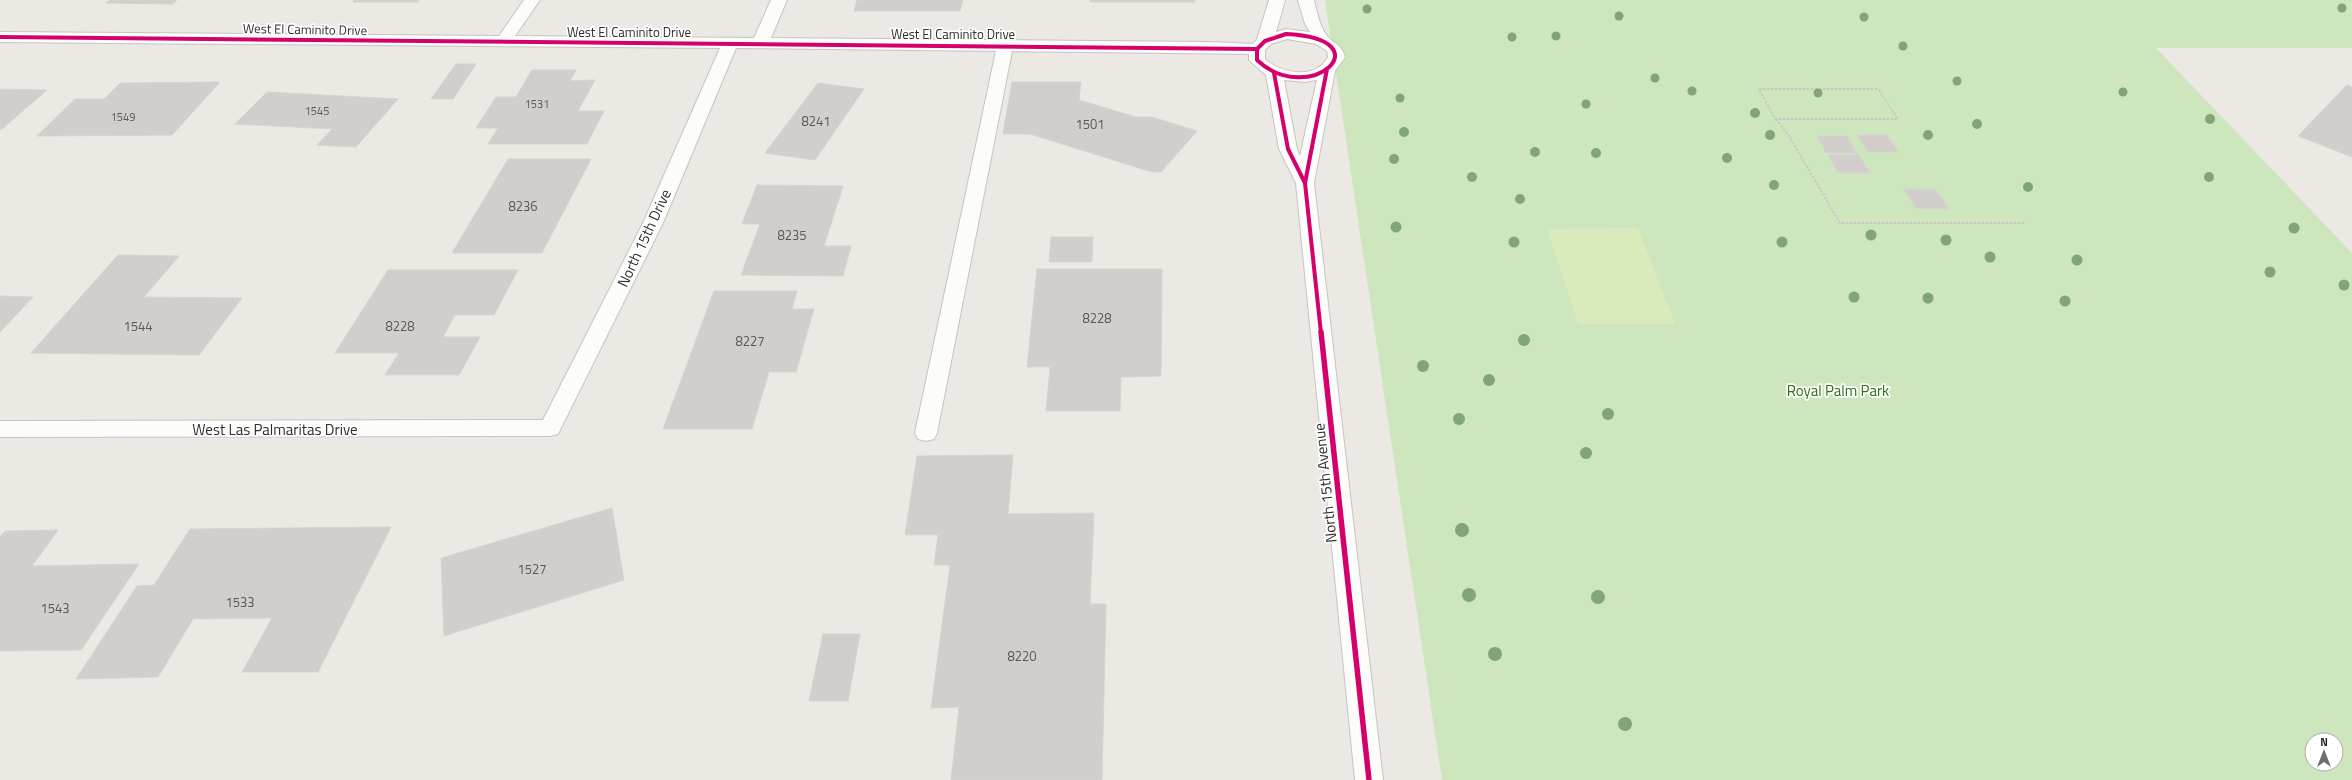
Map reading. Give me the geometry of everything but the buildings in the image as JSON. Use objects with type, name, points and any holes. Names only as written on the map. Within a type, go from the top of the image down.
[{"type":"street","points":[[503,42],[532,0]]},
{"type":"street","points":[[760,44],[779,0]]},
{"type":"street","points":[[1277,0],[1271,24],[1261,45],[1257,60],[1266,69],[1274,73],[1297,77],[1314,75],[1327,69]]},
{"type":"street","name":"North 15th Avenue","points":[[1306,0],[1313,24],[1323,41],[1330,46],[1335,57],[1327,69],[1326,86],[1321,97],[1305,183],[1369,780]]},
{"type":"street","points":[[1261,45],[1286,34],[1299,34],[1323,41]]},
{"type":"street","name":"West El Caminito Drive","points":[[0,37],[1004,46],[1210,47],[1261,45]]},
{"type":"street","name":"North 15th Drive","points":[[550,428],[653,223],[730,44]]},
{"type":"street","points":[[926,433],[1004,46]]},
{"type":"street","name":"North 15th Avenue","points":[[1274,73],[1288,149],[1305,183]]},
{"type":"street","name":"West Las Palmaritas Drive","points":[[0,429],[550,428]]},
{"type":"path","points":[[1775,119],[1898,119],[1878,89],[1759,89],[1775,119],[1789,136],[1840,223],[2026,223]]},
{"type":"green space","name":"Royal Palm Park","points":[[1325,0],[2352,0],[2352,48],[2156,48],[2352,253],[2352,780],[1442,780]]},
{"type":"green space","points":[[1638,228],[1675,324],[1578,324],[1547,229]]},
{"type":"cycle path","points":[[1286,34],[1312,37],[1330,45],[1335,50],[1336,57],[1332,65],[1325,71],[1315,75],[1294,77],[1273,72],[1257,60],[1257,49],[1265,41],[1286,34]]},
{"type":"cycle path","points":[[0,37],[1210,47],[1257,49]]},
{"type":"cycle path","points":[[1327,69],[1305,183],[1369,780]]},
{"type":"cycle path","points":[[1274,73],[1288,149],[1305,183]]}]
